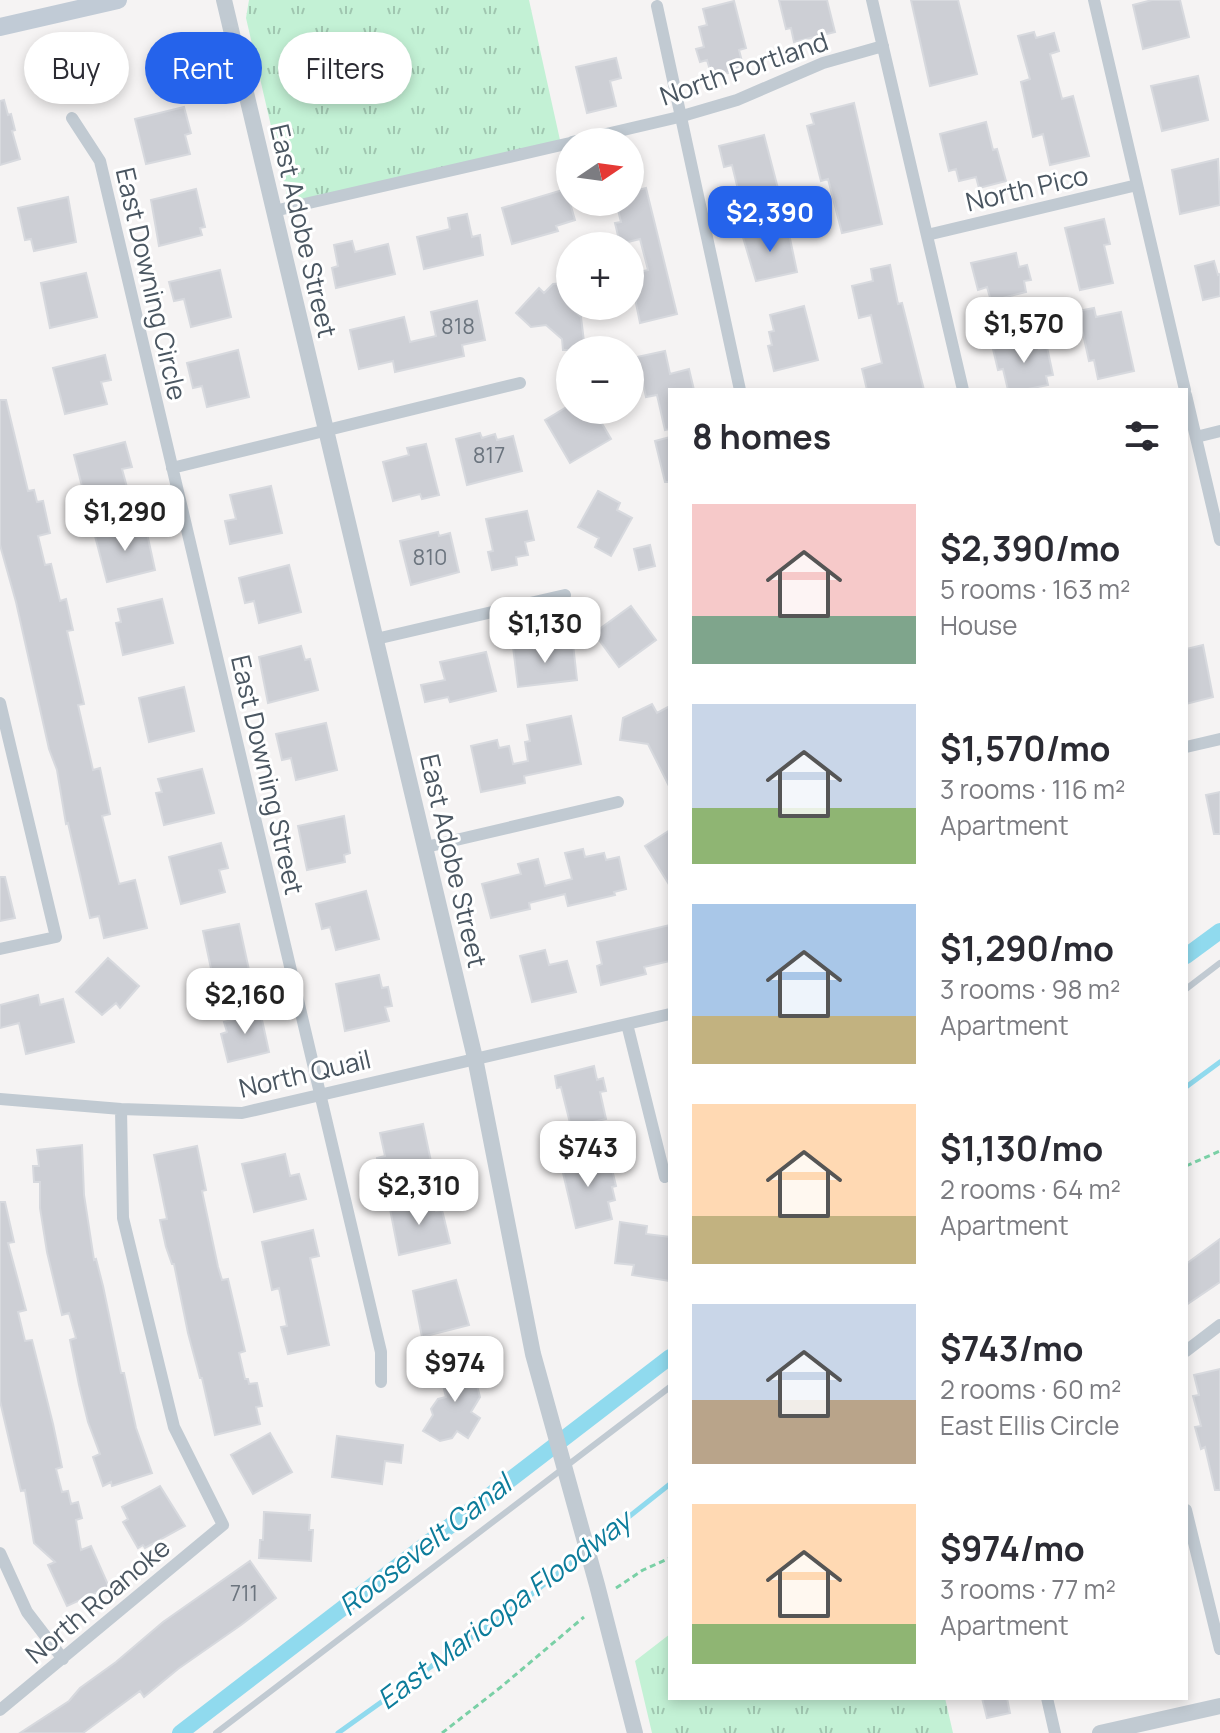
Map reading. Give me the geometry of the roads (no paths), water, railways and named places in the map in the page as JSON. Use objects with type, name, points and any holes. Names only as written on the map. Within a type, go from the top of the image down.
[{"type":"main road","points":[[0,27],[118,0]]},
{"type":"street","name":"East Adobe Street","points":[[224,0],[475,1058],[517,1281],[635,1733]]},
{"type":"street","points":[[872,0],[963,388]]},
{"type":"street","points":[[1094,0],[1184,388]]},
{"type":"street","points":[[657,6],[740,388]]},
{"type":"street","name":"North Portland","points":[[631,128],[737,100],[823,63],[883,46]]},
{"type":"street","name":"East Downing Circle","points":[[72,118],[100,161],[172,468]]},
{"type":"street","name":"North Portland","points":[[274,211],[556,145]]},
{"type":"street","name":"North Pico","points":[[927,235],[1137,185]]},
{"type":"street","points":[[172,468],[520,383]]},
{"type":"street","points":[[1188,404],[1220,540]]},
{"type":"street","points":[[1196,437],[1220,431]]},
{"type":"street","name":"East Downing Street","points":[[172,468],[319,1093]]},
{"type":"street","points":[[376,639],[565,595]]},
{"type":"street","points":[[0,703],[56,937],[0,949]]},
{"type":"street","points":[[1188,747],[1220,739]]},
{"type":"street","points":[[426,847],[618,802]]},
{"type":"street","name":"North Quail","points":[[0,1099],[121,1109],[242,1113],[668,1014]]},
{"type":"street","points":[[627,1024],[665,1177]]},
{"type":"street","points":[[319,1093],[381,1352],[381,1382]]},
{"type":"street","name":"North Roanoke","points":[[0,1710],[223,1525],[174,1427],[123,1218],[121,1109]]},
{"type":"street","points":[[1188,1349],[1220,1325]]},
{"type":"street","points":[[1188,1518],[1220,1649]]},
{"type":"street","points":[[0,1553],[27,1612],[63,1659]]},
{"type":"street","points":[[1047,1700],[1055,1733]]},
{"type":"street","points":[[1100,1733],[1220,1706]]},
{"type":"lane","points":[[1188,987],[1220,963]]},
{"type":"lane","points":[[216,1733],[564,1463],[668,1388]]},
{"type":"waterway","name":"Roosevelt Canal","points":[[1188,955],[1220,931]]},
{"type":"waterway","name":"East Maricopa Floodway","points":[[1188,1086],[1220,1062]]},
{"type":"waterway","name":"Roosevelt Canal","points":[[180,1733],[668,1359]]},
{"type":"waterway","name":"East Maricopa Floodway","points":[[338,1733],[527,1598],[668,1486]]}]
